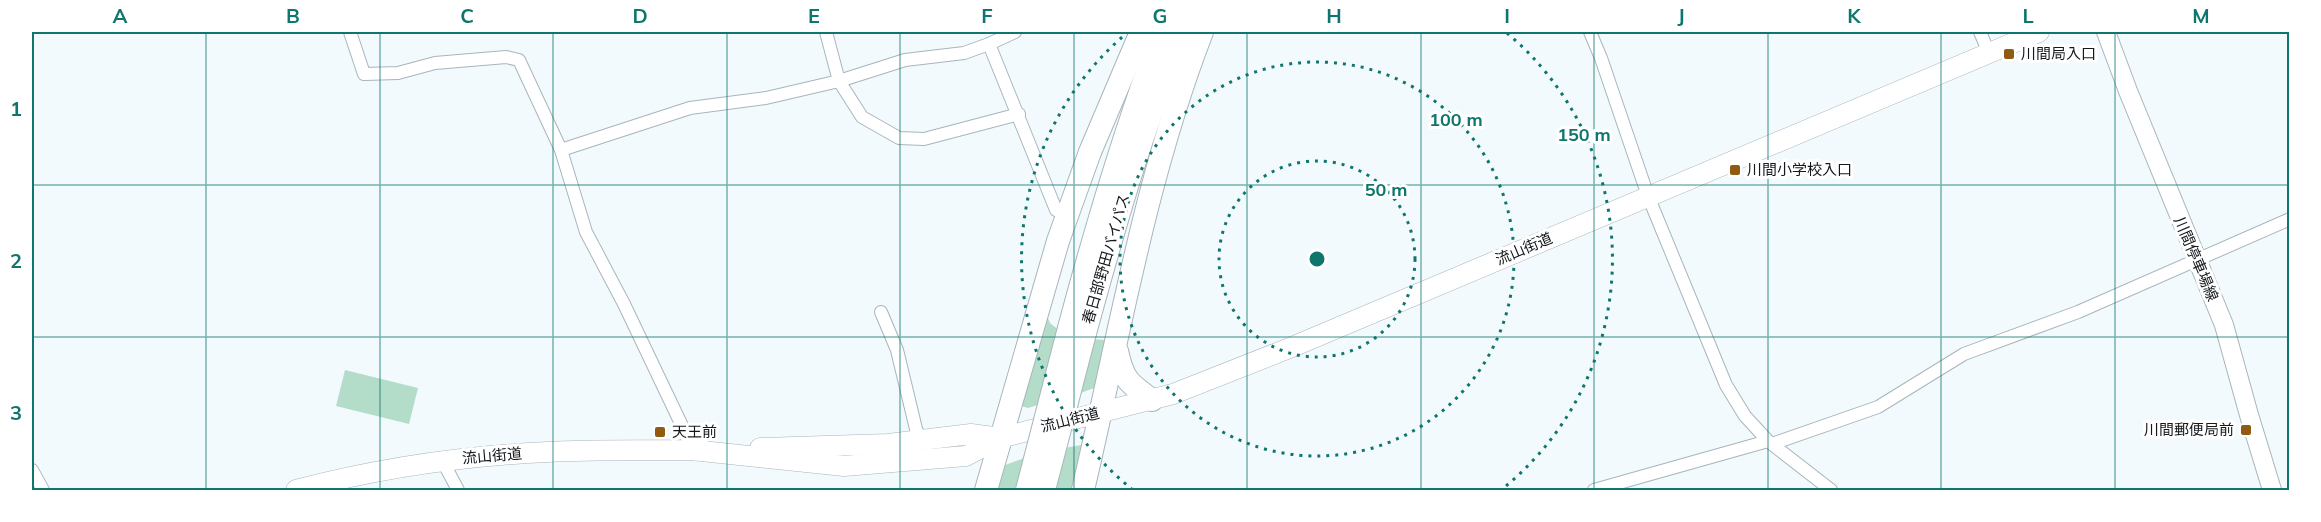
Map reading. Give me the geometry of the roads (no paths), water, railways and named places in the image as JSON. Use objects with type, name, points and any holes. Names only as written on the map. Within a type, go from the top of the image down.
[{"type":"highway","points":[[986,490],[1068,214],[1090,152],[1141,32]]},
{"type":"highway","name":"春日部野田バイパス","points":[[1044,490],[1098,220],[1120,147],[1162,32]]},
{"type":"highway","name":"春日部野田バイパス","points":[[1026,490],[1142,139],[1183,32]]},
{"type":"highway","points":[[1083,490],[1169,125],[1202,32]]},
{"type":"highway","points":[[1116,346],[1121,370],[1127,380],[1152,400]]},
{"type":"main road","name":"流山街道","points":[[692,450],[861,466],[966,456],[1000,438],[1152,400],[1209,381],[2039,32]]},
{"type":"main road","name":"川間停車場線","points":[[2106,32],[2224,325],[2272,490]]},
{"type":"main road","name":"流山街道","points":[[296,490],[383,470],[442,460],[547,452],[855,445],[921,441],[971,434],[1000,438]]},
{"type":"street","points":[[350,32],[364,74],[398,73],[435,63],[506,57],[519,60],[561,150],[586,232],[634,325],[692,450]]},
{"type":"street","points":[[826,32],[839,81],[862,117],[899,138],[924,139],[1019,114]]},
{"type":"street","points":[[561,150],[690,108],[766,98],[839,81],[905,60],[964,52],[989,45],[1015,32]]},
{"type":"street","points":[[1590,32],[1648,196],[1726,385],[1745,416],[1770,442],[1831,490]]},
{"type":"street","points":[[1980,32],[1989,53]]},
{"type":"street","points":[[989,45],[1019,114],[1056,210],[1068,214]]},
{"type":"street","points":[[1594,490],[1770,442],[1878,407],[1964,354],[2078,312],[2289,219]]},
{"type":"street","points":[[881,312],[897,350],[921,441]]},
{"type":"street","points":[[442,460],[458,490]]},
{"type":"street","points":[[32,470],[43,490]]},
{"type":"place","name":"川間局入口","points":[[2009,54]]},
{"type":"place","name":"川間小学校入口","points":[[1735,170]]},
{"type":"place","name":"川間郵便局前","points":[[2246,430]]},
{"type":"place","name":"天王前","points":[[660,432]]}]
